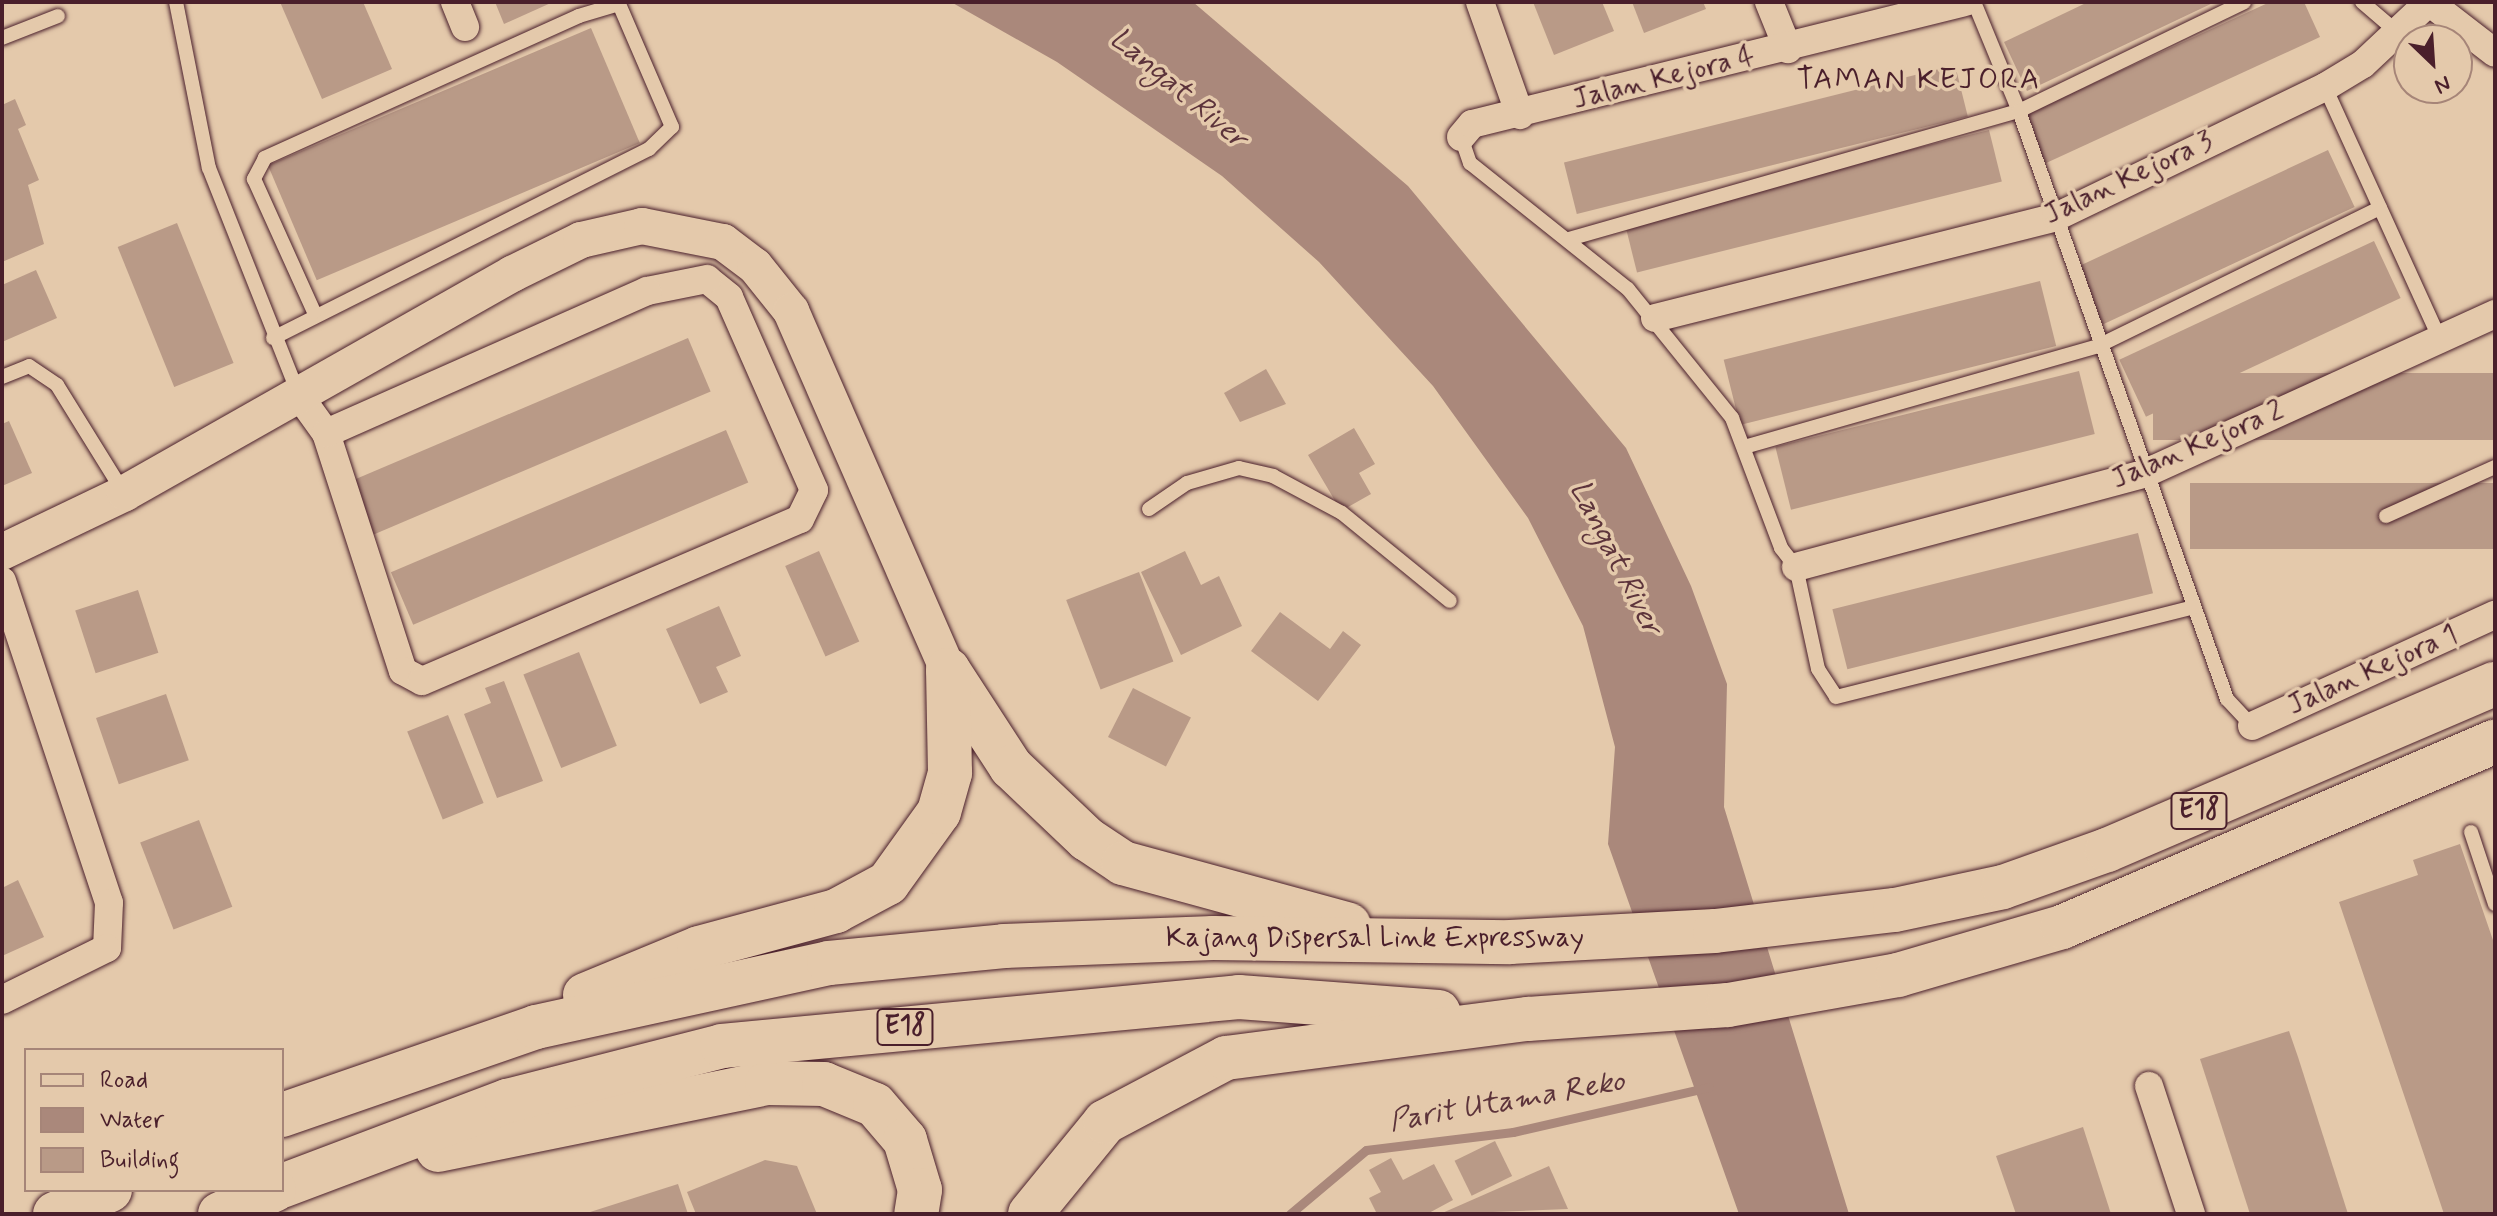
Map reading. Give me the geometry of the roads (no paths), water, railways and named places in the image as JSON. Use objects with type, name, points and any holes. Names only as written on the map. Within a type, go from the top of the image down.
[{"type":"highway","points":[[948,670],[1011,767],[1087,839],[1123,863],[1417,944]]},
{"type":"highway","points":[[536,1027],[644,967],[836,911],[888,883],[939,812],[950,773],[948,670]]},
{"type":"highway","name":"Kajang Dispersal Link Expressway","points":[[284,1114],[536,1027],[829,963],[1004,946],[1213,938],[1417,944],[1510,942],[1715,931],[1895,910],[2003,887],[2107,850],[2495,684]]},
{"type":"highway","name":"Kajang Dispersal Link Expressway","points":[[286,1185],[507,1101],[722,1046],[1239,997],[1528,1019],[1728,1005],[1928,966],[2062,927],[2495,741]]},
{"type":"highway","points":[[1030,1214],[1105,1122],[1226,1058],[1528,1019]]},
{"type":"highway","points":[[286,1185],[767,1083],[824,1084],[875,1105],[905,1140],[920,1190],[916,1214]]},
{"type":"highway","points":[[55,1214],[105,1192]]},
{"type":"highway","name":"Kajang Dispersal Link Expressway","points":[[220,1214],[270,1192]]},
{"type":"street","points":[[1480,2],[1520,115]]},
{"type":"street","points":[[1769,2],[1788,49]]},
{"type":"street","name":"Jalan Kejora 4","points":[[1461,137],[1472,124],[1788,49],[1897,11],[1965,2]]},
{"type":"street","points":[[2429,2],[2495,53]]},
{"type":"street","name":"Jalan Kejora 3","points":[[2406,24],[2429,2]]},
{"type":"street","name":"Jalan Kejora 3","points":[[1655,318],[2056,217],[2325,87],[2363,64],[2393,36]]},
{"type":"street","points":[[2,552],[125,493],[581,240],[642,226],[723,242],[755,266],[791,311],[948,670]]},
{"type":"street","points":[[300,397],[326,433],[403,671],[422,681],[800,519],[814,490],[729,297],[707,279],[647,291],[326,433]]},
{"type":"street","name":"Jalan Kejora 2","points":[[1796,567],[2146,473],[2495,314]]},
{"type":"street","points":[[2,581],[109,903],[107,948],[2,1000]]},
{"type":"street","name":"Jalan Kejora 1","points":[[2252,726],[2495,615]]},
{"type":"street","points":[[2149,1086],[2191,1214]]},
{"type":"lane","points":[[176,2],[209,168],[273,338],[300,397]]},
{"type":"lane","points":[[1974,2],[2019,111],[2098,346],[2227,699],[2252,726]]},
{"type":"lane","points":[[1569,239],[2019,111],[2244,2]]},
{"type":"lane","points":[[2362,2],[2393,29]]},
{"type":"lane","points":[[273,338],[314,312],[649,149],[672,127],[619,4],[579,16],[265,158],[254,179],[314,312]]},
{"type":"lane","points":[[2,38],[58,16]]},
{"type":"lane","points":[[2325,87],[2440,339]]},
{"type":"lane","points":[[1461,137],[1470,163],[1569,239],[1655,318],[1732,418],[1781,548],[1796,567],[1818,669],[1836,697],[2194,607]]},
{"type":"lane","points":[[1744,447],[2098,346],[2380,208]]},
{"type":"lane","points":[[2,377],[29,366],[57,385],[125,493]]},
{"type":"lane","points":[[2386,516],[2495,467]]},
{"type":"lane","points":[[1149,509],[1187,483],[1239,468],[1273,476],[1342,513],[1450,601]]},
{"type":"lane","points":[[2471,832],[2495,904]]},
{"type":"water","name":"Langat River","points":[[951,2],[1193,2],[1408,186],[1626,448],[1691,586],[1727,684],[1724,807],[1849,1214],[1739,1214],[1608,844],[1615,747],[1583,626],[1528,518],[1433,386],[1319,262],[1222,176],[1057,62]]},
{"type":"waterway","name":"Parit Utama Reko","points":[[1290,1214],[1366,1150],[1513,1132],[1709,1087]]},
{"type":"district","name":"TAMAN KEJORA","points":[[1919,80]]}]
